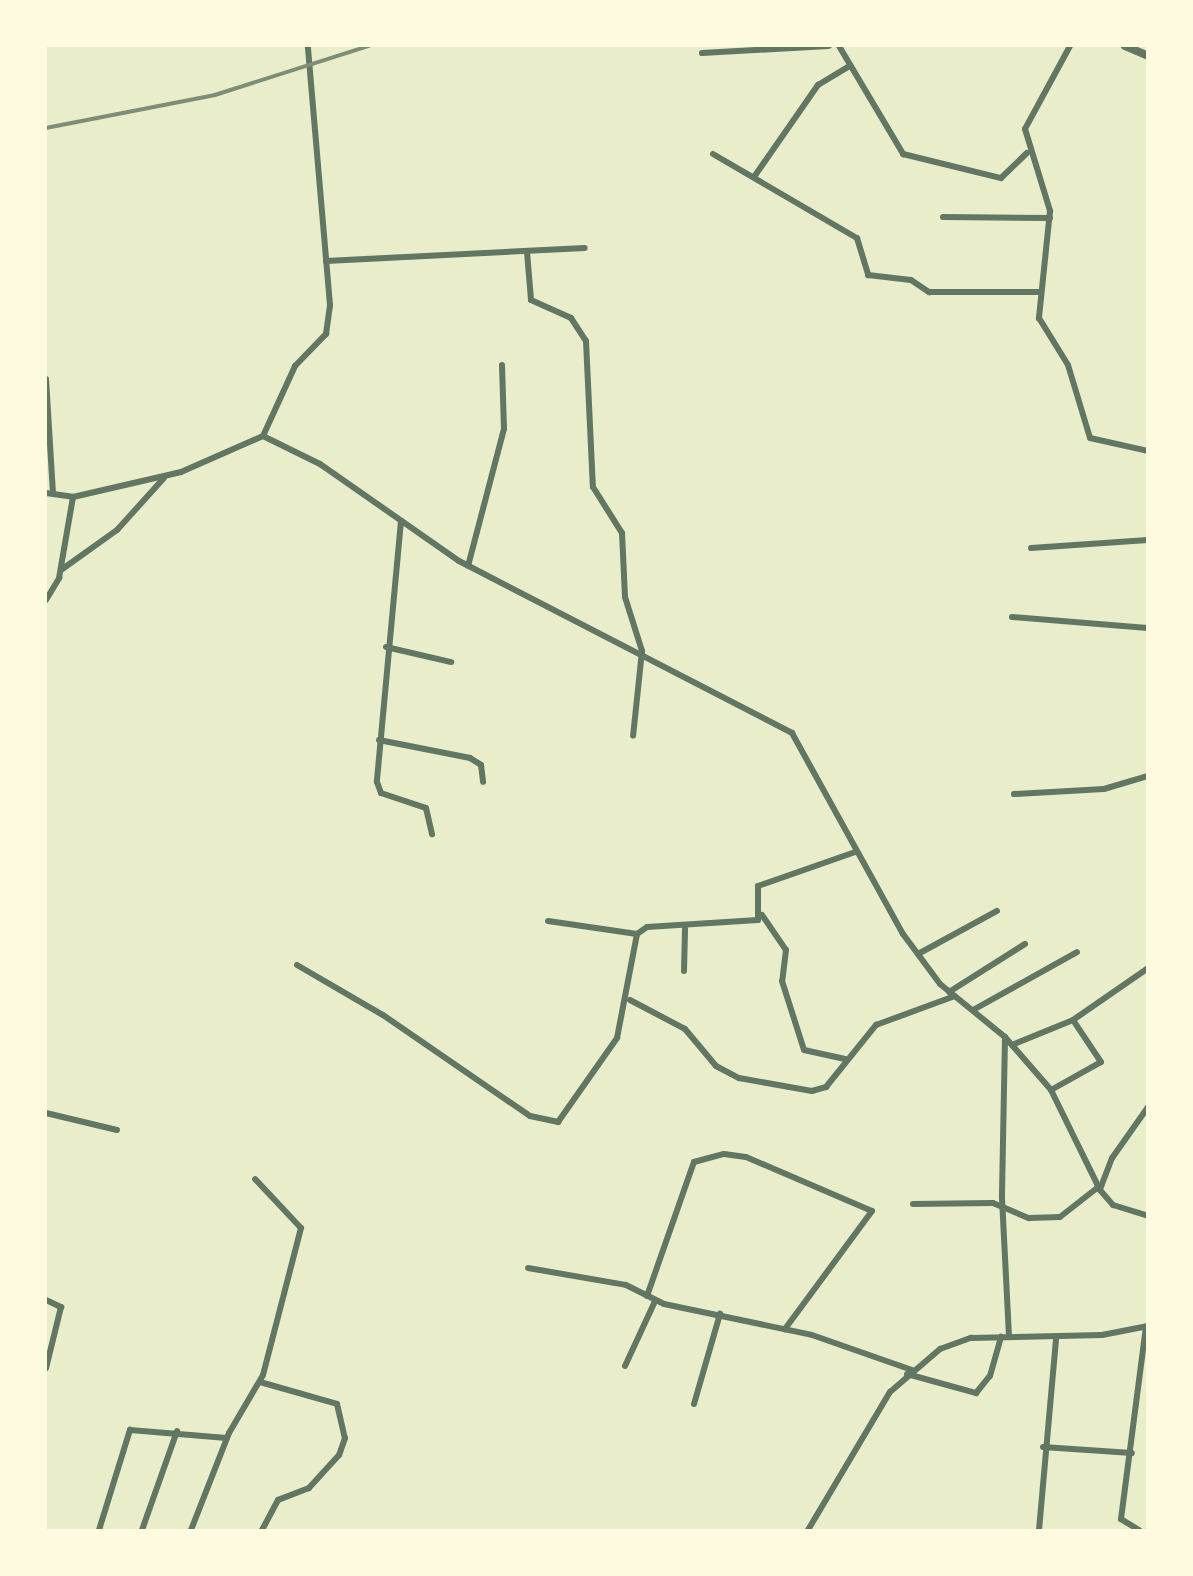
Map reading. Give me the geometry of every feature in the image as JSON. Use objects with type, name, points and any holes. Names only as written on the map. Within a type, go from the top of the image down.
[{"type":"street","points":[[46,379],[49,494],[73,497],[166,476],[263,436],[295,366],[327,334],[326,261],[308,46]]},
{"type":"street","points":[[702,53],[829,46]]},
{"type":"street","points":[[839,46],[896,148],[908,157],[1001,178],[1027,153]]},
{"type":"street","points":[[1070,46],[1029,116],[1027,153],[1050,218],[1039,318],[1068,365],[1086,433],[1096,443],[1147,451]]},
{"type":"street","points":[[1125,46],[1147,56]]},
{"type":"street","points":[[754,177],[818,85],[850,66]]},
{"type":"street","points":[[713,154],[857,238],[868,275],[911,280],[929,292],[1041,292]]},
{"type":"street","points":[[943,217],[1050,218]]},
{"type":"street","points":[[326,261],[585,248]]},
{"type":"street","points":[[527,252],[531,300],[570,318],[586,341],[593,487],[622,533],[625,597],[642,652],[633,736]]},
{"type":"street","points":[[468,566],[504,429],[502,365]]},
{"type":"street","points":[[263,436],[320,464],[468,566],[642,652],[792,733],[855,852],[918,954],[952,994],[1005,1037],[1051,1090],[1099,1189],[1113,1205],[1147,1216]]},
{"type":"street","points":[[61,570],[117,530],[166,476]]},
{"type":"street","points":[[46,600],[61,570],[73,497]]},
{"type":"street","points":[[401,521],[386,647],[379,740],[381,793],[426,808],[432,834]]},
{"type":"street","points":[[1031,548],[1147,540]]},
{"type":"street","points":[[1012,617],[1147,628]]},
{"type":"street","points":[[386,647],[450,662]]},
{"type":"street","points":[[379,740],[470,758],[481,765],[483,782]]},
{"type":"street","points":[[1014,794],[1104,789],[1147,776]]},
{"type":"street","points":[[845,1059],[804,1049],[782,981],[786,950],[762,915],[758,886],[855,852]]},
{"type":"street","points":[[918,954],[997,911]]},
{"type":"street","points":[[548,921],[637,934],[647,928],[685,929],[750,922],[762,915]]},
{"type":"street","points":[[684,971],[685,929]]},
{"type":"street","points":[[297,965],[547,1122],[570,1111],[599,1069],[629,1000],[637,934]]},
{"type":"street","points":[[629,1000],[685,1029],[716,1066],[739,1078],[812,1091],[826,1087],[845,1059],[876,1025],[952,994],[1025,944]]},
{"type":"street","points":[[973,1010],[1077,952]]},
{"type":"street","points":[[1012,1045],[1073,1020],[1147,968]]},
{"type":"street","points":[[1051,1090],[1101,1062],[1073,1020]]},
{"type":"street","points":[[1005,1037],[1002,1207],[1009,1337]]},
{"type":"street","points":[[913,1204],[1002,1207],[1030,1218],[1060,1217],[1099,1189],[1112,1158],[1147,1107]]},
{"type":"street","points":[[46,1113],[117,1130]]},
{"type":"street","points":[[647,1296],[694,1162],[724,1154],[746,1157],[872,1211],[785,1329]]},
{"type":"street","points":[[191,1531],[227,1438],[260,1382],[301,1228],[255,1180]]},
{"type":"street","points":[[528,1268],[618,1282],[655,1301],[785,1329],[976,1393],[990,1376],[1000,1337]]},
{"type":"street","points":[[46,1300],[61,1307],[46,1368]]},
{"type":"street","points":[[625,1366],[655,1301]]},
{"type":"street","points":[[694,1404],[719,1314]]},
{"type":"street","points":[[807,1531],[839,1486],[864,1432],[910,1372],[954,1342],[1000,1337],[1056,1338],[1147,1327],[1121,1519],[1139,1531]]},
{"type":"street","points":[[1038,1531],[1043,1447],[1056,1338]]},
{"type":"street","points":[[260,1382],[337,1404],[345,1438],[339,1455],[309,1488],[278,1500],[262,1531]]},
{"type":"street","points":[[99,1531],[130,1430],[177,1431],[227,1438]]},
{"type":"street","points":[[142,1531],[177,1431]]},
{"type":"street","points":[[1043,1447],[1132,1453]]},
{"type":"railway","points":[[46,128],[215,95],[369,46]]}]
